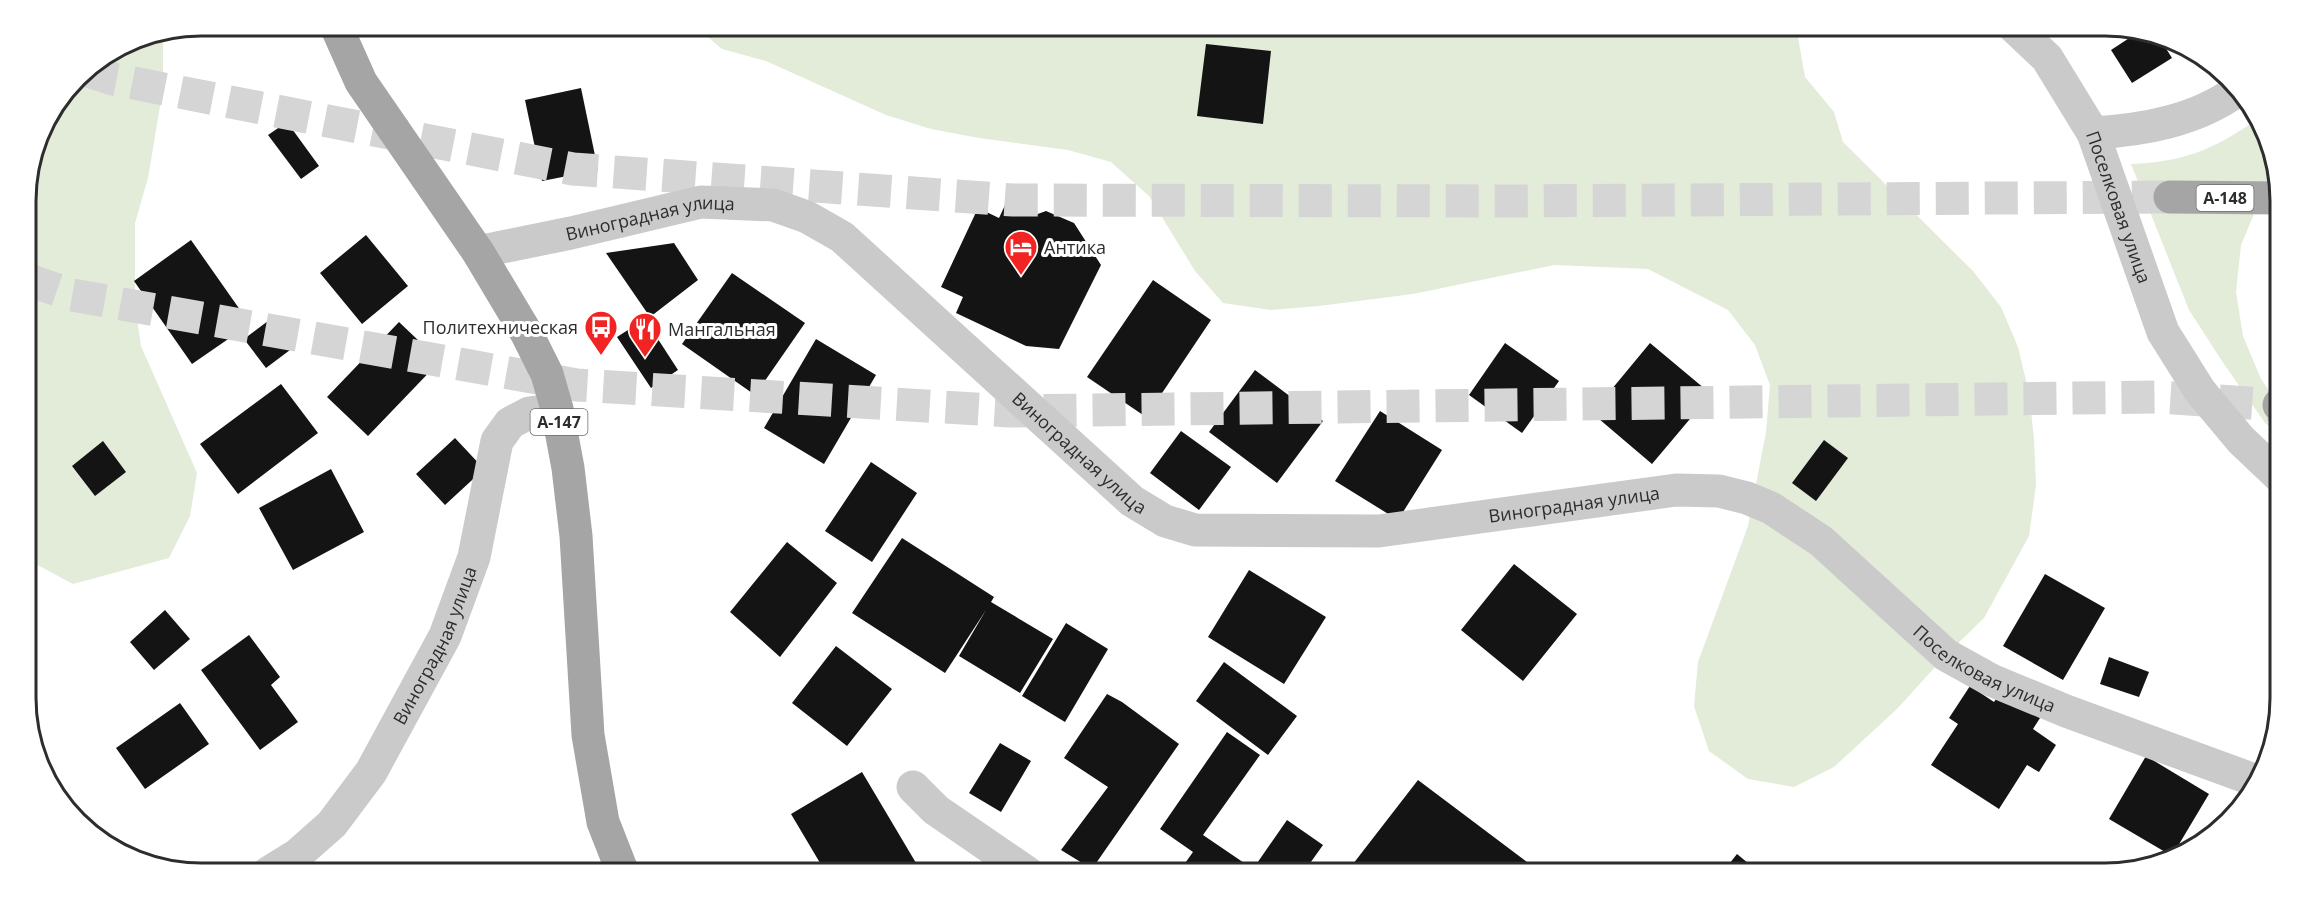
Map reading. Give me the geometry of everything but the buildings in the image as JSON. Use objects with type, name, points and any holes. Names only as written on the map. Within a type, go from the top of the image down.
[{"type":"main road","name":"А-147","points":[[340,36],[361,82],[478,252],[527,334],[547,374],[557,410],[568,468],[576,536],[588,735],[603,822],[619,863]]},
{"type":"main road","name":"А-148","points":[[2170,197],[2270,198]]},
{"type":"street","name":"Поселковая улица","points":[[2024,36],[2047,58],[2092,133],[2163,332],[2200,391],[2241,440],[2270,468]]},
{"type":"street","points":[[2092,133],[2156,126],[2193,115],[2231,95]]},
{"type":"street","name":"Виноградная улица","points":[[478,252],[571,233],[701,202],[773,205],[807,217],[842,237],[1132,501],[1165,521],[1195,530],[1379,531],[1676,490],[1719,491],[1747,498]]},
{"type":"street","name":"Виноградная улица","points":[[284,863],[297,855],[332,824],[371,772],[445,636],[474,557],[497,441],[510,423],[519,418],[529,413],[557,410]]},
{"type":"street","name":"Поселковая улица","points":[[1747,498],[1771,508],[1821,541],[1946,655],[1991,680],[2066,711],[2249,778]]},
{"type":"street","points":[[913,787],[936,810],[1013,863]]},
{"type":"green space","points":[[707,36],[1798,36],[1805,77],[1834,112],[1843,142],[1973,271],[2001,307],[2018,347],[2029,393],[2036,485],[2029,536],[1984,618],[1946,655],[1897,709],[1834,767],[1794,787],[1748,779],[1709,751],[1694,706],[1698,662],[1748,526],[1766,432],[1770,385],[1755,345],[1728,310],[1648,269],[1554,265],[1413,294],[1319,306],[1271,310],[1223,303],[1195,271],[1149,196],[1111,162],[1068,150],[931,129],[886,115],[766,61],[722,49]]},
{"type":"green space","points":[[163,41],[163,88],[148,178],[135,223],[135,303],[141,346],[197,473],[190,516],[169,558],[73,584],[36,564],[37,180],[53,128],[84,84],[128,53]]},
{"type":"green space","points":[[2250,124],[2264,159],[2269,180],[2269,190],[2256,209],[2241,245],[2236,292],[2243,336],[2261,379],[2270,392],[2270,427],[2222,361],[2189,310],[2131,164],[2182,157],[2225,140]]},
{"type":"tunnel","points":[[97,74],[113,79],[573,169],[1013,200],[1509,201],[2170,197]]},
{"type":"tunnel","points":[[36,282],[72,295],[577,385],[1010,411],[2158,397],[2270,404]]},
{"type":"place","name":"Антика","points":[[1021,276]]},
{"type":"place","name":"Политехническая","points":[[601,356]]},
{"type":"place","name":"Мангальная","points":[[645,358]]}]
